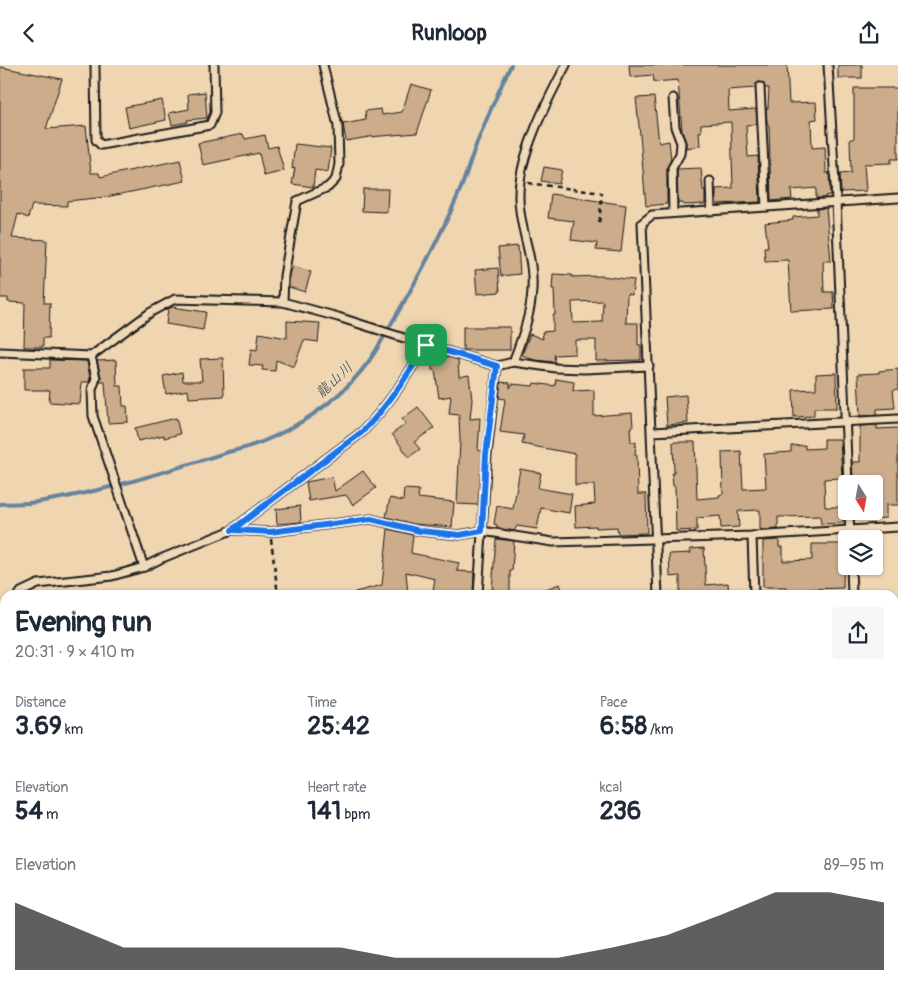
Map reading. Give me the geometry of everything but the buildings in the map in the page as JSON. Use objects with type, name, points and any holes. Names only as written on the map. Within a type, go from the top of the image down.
[{"type":"lane","points":[[95,65],[96,140],[100,145],[210,125],[215,113],[214,65]]},
{"type":"lane","points":[[282,302],[284,276],[297,201],[328,187],[336,179],[339,164],[338,126],[323,65]]},
{"type":"lane","points":[[513,363],[526,330],[532,302],[531,265],[523,233],[519,197],[520,182],[531,141],[544,107],[566,65]]},
{"type":"lane","points":[[828,65],[836,201],[848,475]]},
{"type":"lane","points":[[760,87],[766,207]]},
{"type":"lane","points":[[673,98],[675,127],[681,143],[680,154],[672,168],[673,213]]},
{"type":"lane","points":[[710,181],[711,210]]},
{"type":"lane","points":[[658,590],[642,223],[652,215],[898,198]]},
{"type":"lane","points":[[0,352],[91,355],[151,312],[175,299],[282,302],[338,317],[497,366],[513,363],[576,369],[649,366]]},
{"type":"lane","points":[[23,590],[38,584],[112,576],[144,567],[232,530],[362,432],[407,377],[426,345]]},
{"type":"lane","points":[[91,355],[96,378],[92,390],[93,416],[144,567]]},
{"type":"lane","points":[[478,590],[486,455],[497,366]]},
{"type":"lane","points":[[652,432],[898,419]]},
{"type":"lane","points":[[232,530],[270,532],[371,519],[420,531],[460,535],[482,531],[553,542],[752,536],[838,531]]},
{"type":"lane","points":[[849,520],[850,530],[898,527]]},
{"type":"lane","points":[[752,536],[754,590]]},
{"type":"lane","points":[[851,575],[852,590]]},
{"type":"path","points":[[520,182],[602,193],[599,224]]},
{"type":"path","points":[[270,532],[277,590]]},
{"type":"waterway","name":"龍山川","points":[[0,504],[33,503],[62,498],[134,481],[181,467],[266,440],[285,431],[322,408],[353,380],[374,354],[430,255],[461,188],[479,138],[511,65]]},
{"type":"route","points":[[426,345],[497,366],[486,455],[482,531],[460,535],[420,531],[371,519],[270,532],[232,530],[362,432],[407,377],[426,345]]}]
